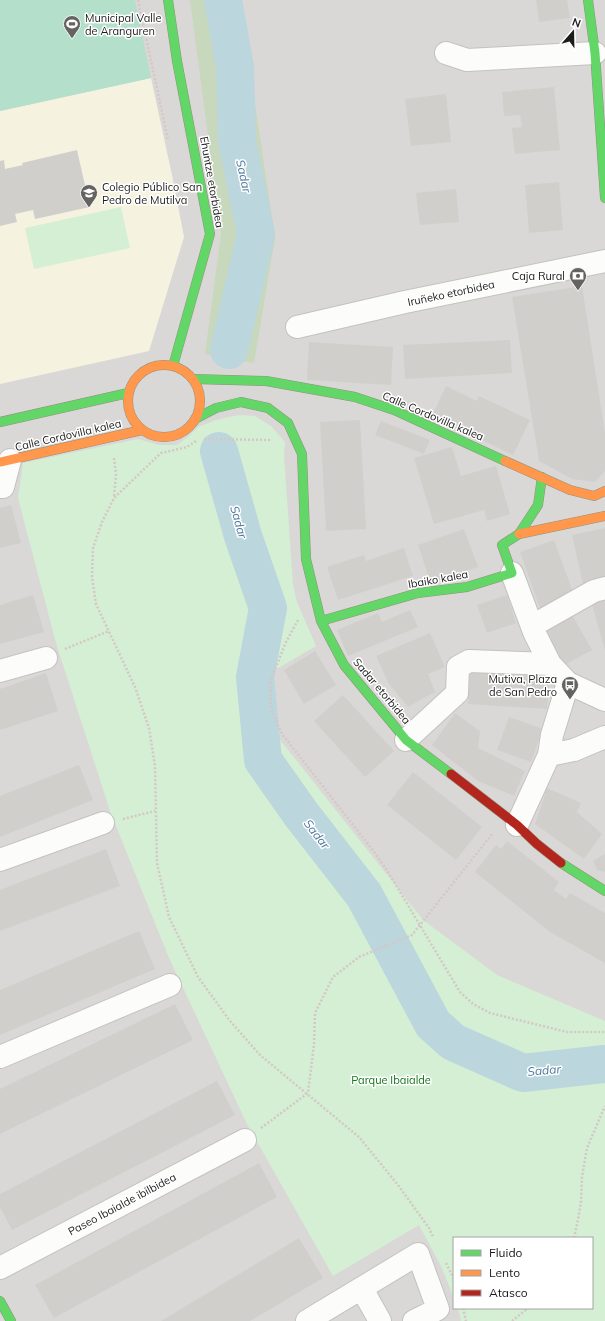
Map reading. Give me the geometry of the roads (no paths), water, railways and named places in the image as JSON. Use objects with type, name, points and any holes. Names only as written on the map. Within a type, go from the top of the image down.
[{"type":"street","name":"Ehuntze etorbidea","points":[[168,0],[177,61],[210,234],[173,366]]},
{"type":"street","points":[[588,0],[595,53],[605,198]]},
{"type":"street","points":[[446,53],[467,60],[595,53]]},
{"type":"street","name":"Iruñeko etorbidea","points":[[297,327],[405,302],[605,261]]},
{"type":"street","points":[[157,366],[173,366],[181,369],[193,379],[200,398],[199,410],[195,419],[186,429],[177,435],[160,437],[142,430],[130,415],[128,394],[135,378],[144,371],[157,366]]},
{"type":"street","name":"Calle Cordovilla kalea","points":[[193,379],[266,381],[355,397],[394,410],[570,490],[594,496],[605,491]]},
{"type":"street","points":[[0,422],[128,394]]},
{"type":"street","name":"Sadar etorbidea","points":[[195,419],[216,408],[241,402],[268,408],[288,423],[302,454],[306,560],[321,621],[344,665],[406,740],[507,826],[527,836],[581,878],[605,891]]},
{"type":"street","name":"Calle Cordovilla kalea","points":[[5,461],[142,430]]},
{"type":"street","points":[[0,487],[3,487],[5,461]]},
{"type":"street","points":[[519,534],[538,505],[542,477]]},
{"type":"street","points":[[605,516],[519,534],[502,545],[532,626],[550,664],[568,683],[605,700]]},
{"type":"street","name":"Ibaiko kalea","points":[[321,621],[418,593],[467,587],[512,573]]},
{"type":"street","points":[[532,626],[594,591],[605,588]]},
{"type":"street","points":[[0,671],[46,658]]},
{"type":"street","points":[[406,740],[457,693],[458,667],[469,661],[550,664]]},
{"type":"street","points":[[507,826],[549,755],[552,735],[568,683]]},
{"type":"street","points":[[549,755],[574,750],[605,737]]},
{"type":"street","points":[[0,860],[103,823]]},
{"type":"street","points":[[0,1057],[170,985]]},
{"type":"street","name":"Paseo Ibaialde ibilbidea","points":[[0,1268],[245,1140]]},
{"type":"street","points":[[307,1321],[418,1254],[438,1309],[414,1321]]},
{"type":"street","points":[[362,1289],[380,1321]]},
{"type":"street","points":[[0,1301],[11,1321]]},
{"type":"waterway","name":"Sadar","points":[[223,0],[235,67],[237,141],[256,234],[229,350]]},
{"type":"waterway","name":"Sadar","points":[[219,451],[243,536],[268,608],[255,677],[263,760],[301,814],[364,895],[433,1024],[453,1042],[523,1073],[605,1064]]},
{"type":"place","name":"Municipal Valle de Aranguren","points":[[72,39]]},
{"type":"place","name":"Colegio Público San Pedro de Mutilva","points":[[89,208]]},
{"type":"place","name":"Caja Rural","points":[[578,291]]},
{"type":"place","name":"Mutiva, Plaza de San Pedro","points":[[570,700]]},
{"type":"park label","name":"Parque Ibaialde","points":[[391,1080]]}]
